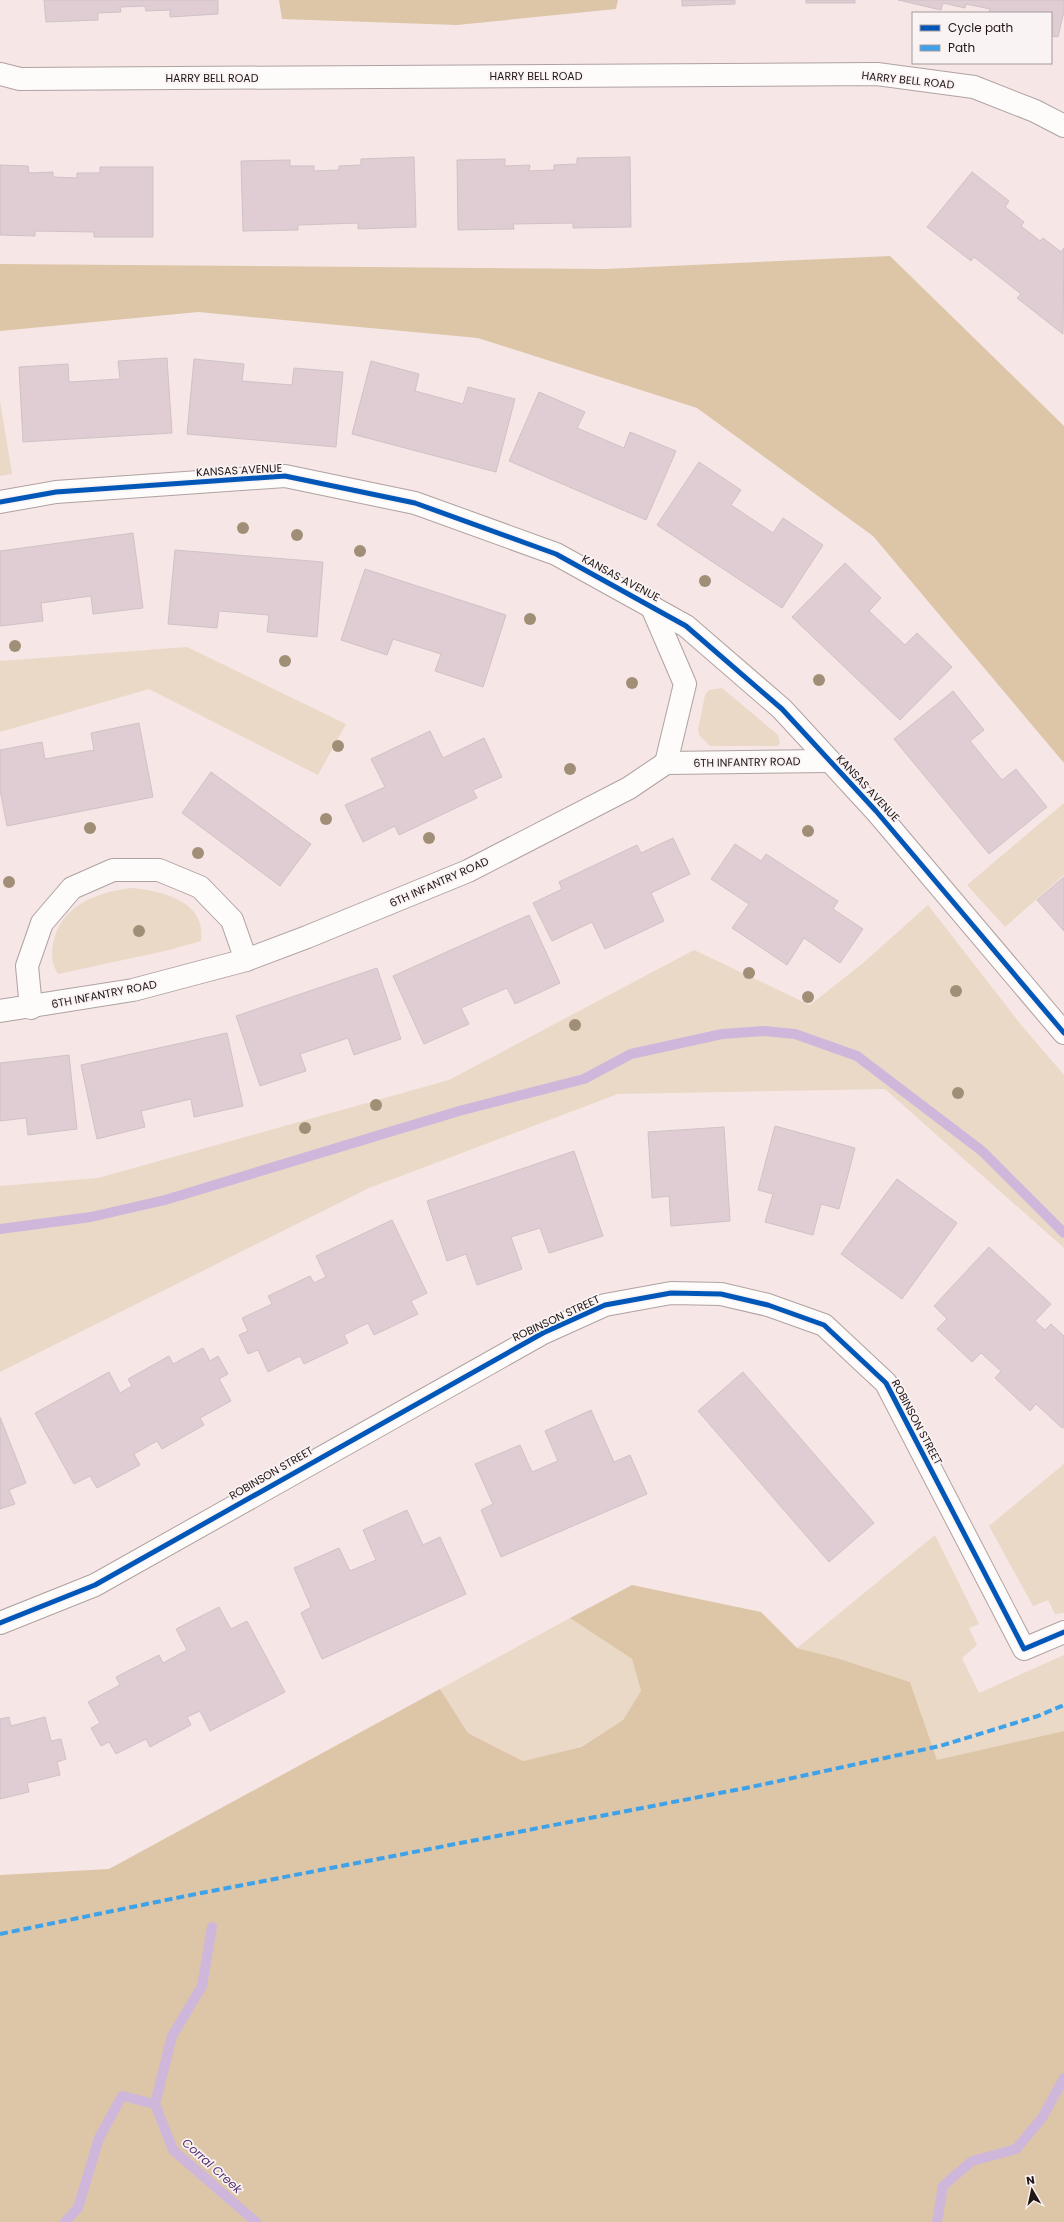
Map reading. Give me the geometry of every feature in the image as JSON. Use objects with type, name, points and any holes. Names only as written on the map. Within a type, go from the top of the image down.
[{"type":"street","name":"HARRY BELL ROAD","points":[[0,74],[28,79],[877,74],[974,87],[1035,111],[1064,126]]},
{"type":"street","name":"KANSAS AVENUE","points":[[0,502],[56,492],[285,476],[415,503],[556,554],[651,605],[686,626],[782,709],[828,761],[876,811],[1064,1033]]},
{"type":"street","points":[[651,605],[685,684],[666,763]]},
{"type":"street","name":"6TH INFANTRY ROAD","points":[[0,1011],[31,1008],[133,990],[246,960],[307,937],[468,871],[628,788],[666,763],[828,761]]},
{"type":"street","points":[[31,1008],[27,966],[42,923],[72,888],[113,870],[159,870],[200,887],[232,920],[246,960]]},
{"type":"street","name":"ROBINSON STREET","points":[[0,1623],[94,1585],[543,1333],[605,1305],[671,1293],[721,1294],[768,1305],[824,1325],[886,1383],[1024,1649],[1064,1632]]},
{"type":"shaded area","points":[[279,0],[618,0],[616,9],[457,25],[282,19]]},
{"type":"shaded area","points":[[890,256],[1064,426],[1064,763],[873,536],[697,408],[478,338],[198,312],[0,331],[0,264],[605,269]]},
{"type":"shaded area","points":[[0,401],[12,474],[0,476]]},
{"type":"shaded area","points":[[187,647],[346,724],[318,775],[149,689],[0,732],[0,661]]},
{"type":"shaded area","points":[[722,688],[778,735],[780,743],[778,746],[710,746],[699,735],[698,730],[705,695],[709,690]]},
{"type":"shaded area","points":[[1064,803],[1064,875],[1005,927],[967,885]]},
{"type":"shaded area","points":[[132,888],[144,889],[169,896],[190,907],[197,916],[201,927],[201,941],[165,951],[58,974],[53,963],[52,948],[57,931],[63,919],[72,910],[93,897]]},
{"type":"shaded area","points":[[928,905],[1022,1026],[1064,1075],[1064,1248],[885,1089],[618,1094],[369,1188],[0,1372],[0,1186],[98,1178],[449,1080],[694,950],[810,1005],[863,963]]},
{"type":"shaded area","points":[[1064,1464],[1064,1613],[1055,1614],[1048,1600],[1033,1606],[989,1526]]},
{"type":"shaded area","points":[[935,1535],[979,1624],[969,1628],[977,1645],[962,1658],[979,1693],[1064,1655],[1064,1731],[937,1761],[910,1682],[840,1659],[797,1648]]},
{"type":"shaded area","points":[[632,1585],[761,1612],[797,1648],[840,1659],[910,1682],[937,1760],[1064,1731],[1064,2222],[0,2222],[0,1875],[109,1869],[440,1689],[468,1733],[523,1761],[581,1747],[623,1720],[641,1691],[632,1659],[570,1618]]},
{"type":"shaded area","points":[[570,1618],[632,1659],[641,1691],[623,1720],[580,1747],[523,1761],[468,1733],[440,1689]]},
{"type":"building","points":[[44,0],[218,0],[218,14],[170,17],[170,10],[146,11],[145,6],[120,7],[121,12],[98,13],[98,20],[46,22]]},
{"type":"building","points":[[682,0],[735,0],[735,4],[682,6]]},
{"type":"building","points":[[806,0],[855,0],[855,3],[806,3]]},
{"type":"building","points":[[898,0],[1064,0],[1064,11],[1058,37],[1052,36],[1052,12],[989,12],[990,9],[966,4],[965,8],[943,3],[941,10]]},
{"type":"building","points":[[414,157],[416,227],[358,229],[358,223],[298,225],[298,230],[243,231],[241,161],[290,160],[290,166],[314,166],[314,171],[339,170],[339,166],[361,165],[361,159]]},
{"type":"building","points":[[630,157],[631,227],[573,228],[573,223],[513,224],[514,229],[458,230],[457,160],[505,159],[505,166],[530,165],[529,171],[554,170],[554,165],[577,164],[577,158]]},
{"type":"building","points":[[0,165],[28,166],[29,173],[53,172],[53,177],[77,178],[77,173],[100,173],[100,167],[153,167],[153,237],[94,237],[94,232],[35,231],[35,236],[0,235]]},
{"type":"building","points":[[972,172],[1009,201],[1005,207],[1024,222],[1021,226],[1040,241],[1043,238],[1061,252],[1064,248],[1063,334],[1017,298],[1021,294],[974,257],[971,261],[927,227]]},
{"type":"building","points":[[167,358],[172,433],[23,442],[19,367],[68,364],[69,382],[120,379],[118,361]]},
{"type":"building","points":[[194,359],[244,364],[242,381],[292,385],[294,368],[343,372],[336,447],[187,434]]},
{"type":"building","points":[[371,361],[419,374],[415,391],[463,404],[468,387],[515,399],[496,472],[352,434]]},
{"type":"building","points":[[539,392],[585,412],[577,428],[624,448],[630,432],[676,451],[646,520],[509,461]]},
{"type":"building","points":[[699,462],[741,490],[731,505],[773,533],[783,518],[823,545],[782,608],[657,525]]},
{"type":"building","points":[[133,533],[143,608],[93,614],[91,596],[41,603],[43,621],[0,626],[0,551]]},
{"type":"building","points":[[175,550],[323,562],[317,637],[267,632],[269,615],[219,611],[217,628],[168,624]]},
{"type":"building","points":[[845,563],[881,598],[869,611],[905,645],[917,633],[952,667],[900,720],[792,617]]},
{"type":"building","points":[[365,569],[506,615],[483,687],[435,671],[441,654],[393,639],[387,655],[341,640]]},
{"type":"building","points":[[953,691],[984,730],[970,741],[1002,780],[1016,769],[1047,807],[989,854],[894,739]]},
{"type":"building","points":[[139,723],[153,797],[7,826],[0,790],[0,750],[42,742],[45,759],[94,750],[91,733]]},
{"type":"building","points":[[430,731],[443,758],[484,738],[502,777],[473,790],[477,798],[399,835],[395,826],[363,842],[345,805],[385,787],[371,759]]},
{"type":"building","points":[[211,772],[311,844],[280,886],[182,813]]},
{"type":"building","points":[[673,838],[690,874],[651,893],[664,921],[605,949],[592,922],[552,941],[533,903],[562,889],[559,882],[637,845],[641,853]]},
{"type":"building","points":[[735,844],[761,861],[766,854],[838,901],[833,909],[863,929],[840,963],[804,938],[787,965],[732,928],[749,904],[711,879]]},
{"type":"building","points":[[1064,877],[1064,931],[1037,900]]},
{"type":"building","points":[[529,915],[560,983],[515,1004],[507,988],[461,1008],[469,1024],[424,1044],[393,976]]},
{"type":"building","points":[[377,968],[401,1039],[354,1055],[348,1038],[300,1054],[306,1071],[260,1086],[236,1016]]},
{"type":"building","points":[[227,1033],[243,1106],[194,1117],[191,1099],[141,1111],[145,1127],[97,1139],[81,1065]]},
{"type":"building","points":[[69,1055],[77,1129],[28,1135],[26,1118],[0,1121],[0,1063]]},
{"type":"building","points":[[775,1126],[855,1148],[839,1209],[821,1204],[813,1235],[765,1222],[773,1194],[758,1190]]},
{"type":"building","points":[[724,1127],[730,1221],[671,1226],[669,1196],[652,1198],[648,1132]]},
{"type":"building","points":[[574,1151],[603,1236],[549,1253],[540,1228],[511,1237],[522,1269],[477,1285],[466,1254],[447,1261],[427,1201]]},
{"type":"building","points":[[897,1179],[957,1223],[902,1299],[841,1254]]},
{"type":"building","points":[[392,1220],[427,1293],[411,1301],[418,1314],[374,1335],[368,1323],[344,1335],[348,1343],[304,1364],[300,1356],[268,1372],[258,1350],[248,1354],[239,1335],[248,1331],[242,1318],[272,1304],[268,1296],[310,1276],[314,1283],[326,1277],[316,1256]]},
{"type":"building","points":[[989,1247],[1051,1304],[1035,1321],[1045,1330],[1051,1324],[1064,1336],[1064,1427],[1062,1428],[1036,1404],[1030,1411],[995,1378],[1001,1371],[981,1353],[972,1362],[937,1329],[947,1319],[934,1306]]},
{"type":"building","points":[[203,1348],[210,1361],[218,1356],[228,1374],[219,1379],[231,1401],[200,1418],[204,1425],[162,1449],[157,1441],[134,1454],[140,1465],[97,1488],[90,1476],[74,1484],[35,1413],[109,1372],[120,1393],[132,1386],[128,1379],[169,1356],[173,1364]]},
{"type":"building","points":[[743,1372],[874,1523],[829,1562],[698,1411]]},
{"type":"building","points":[[591,1410],[614,1462],[630,1455],[647,1494],[501,1557],[481,1510],[493,1504],[475,1464],[520,1445],[532,1472],[558,1461],[545,1431]]},
{"type":"building","points":[[0,1417],[26,1483],[9,1490],[15,1504],[0,1509]]},
{"type":"building","points":[[407,1510],[423,1545],[440,1537],[466,1594],[322,1659],[301,1613],[311,1607],[294,1568],[339,1548],[350,1571],[376,1560],[363,1530]]},
{"type":"building","points":[[219,1607],[231,1629],[247,1621],[285,1692],[210,1731],[200,1711],[187,1717],[191,1725],[150,1747],[146,1739],[116,1754],[109,1742],[101,1746],[91,1728],[100,1723],[88,1702],[120,1685],[116,1677],[159,1655],[163,1663],[187,1650],[176,1629]]},
{"type":"building","points":[[9,1717],[11,1726],[45,1717],[51,1741],[61,1739],[66,1759],[57,1762],[60,1775],[27,1783],[29,1792],[0,1799],[0,1719]]},
{"type":"waterway","points":[[0,1229],[91,1217],[165,1200],[459,1111],[584,1079],[631,1054],[722,1034],[764,1031],[795,1034],[857,1056],[982,1151],[1064,1233]]},
{"type":"waterway","points":[[155,2104],[172,2036],[202,1986],[212,1927]]},
{"type":"waterway","name":"Corral Creek","points":[[937,2222],[943,2186],[972,2161],[1016,2149],[1042,2118],[1064,2078]]},
{"type":"waterway","name":"Corral Creek","points":[[65,2222],[78,2208],[99,2138],[122,2096],[155,2104],[173,2150],[256,2222]]},
{"type":"marked path","points":[[0,1934],[186,1896],[751,1787],[940,1746],[1038,1716],[1064,1705]]},
{"type":"cycle path","points":[[0,502],[56,492],[285,476],[415,503],[556,554],[686,626],[782,709],[876,811],[1064,1033]]},
{"type":"cycle path","points":[[0,1623],[95,1585],[543,1333],[605,1305],[671,1293],[721,1294],[768,1305],[824,1325],[886,1383],[1024,1649],[1064,1632]]}]
